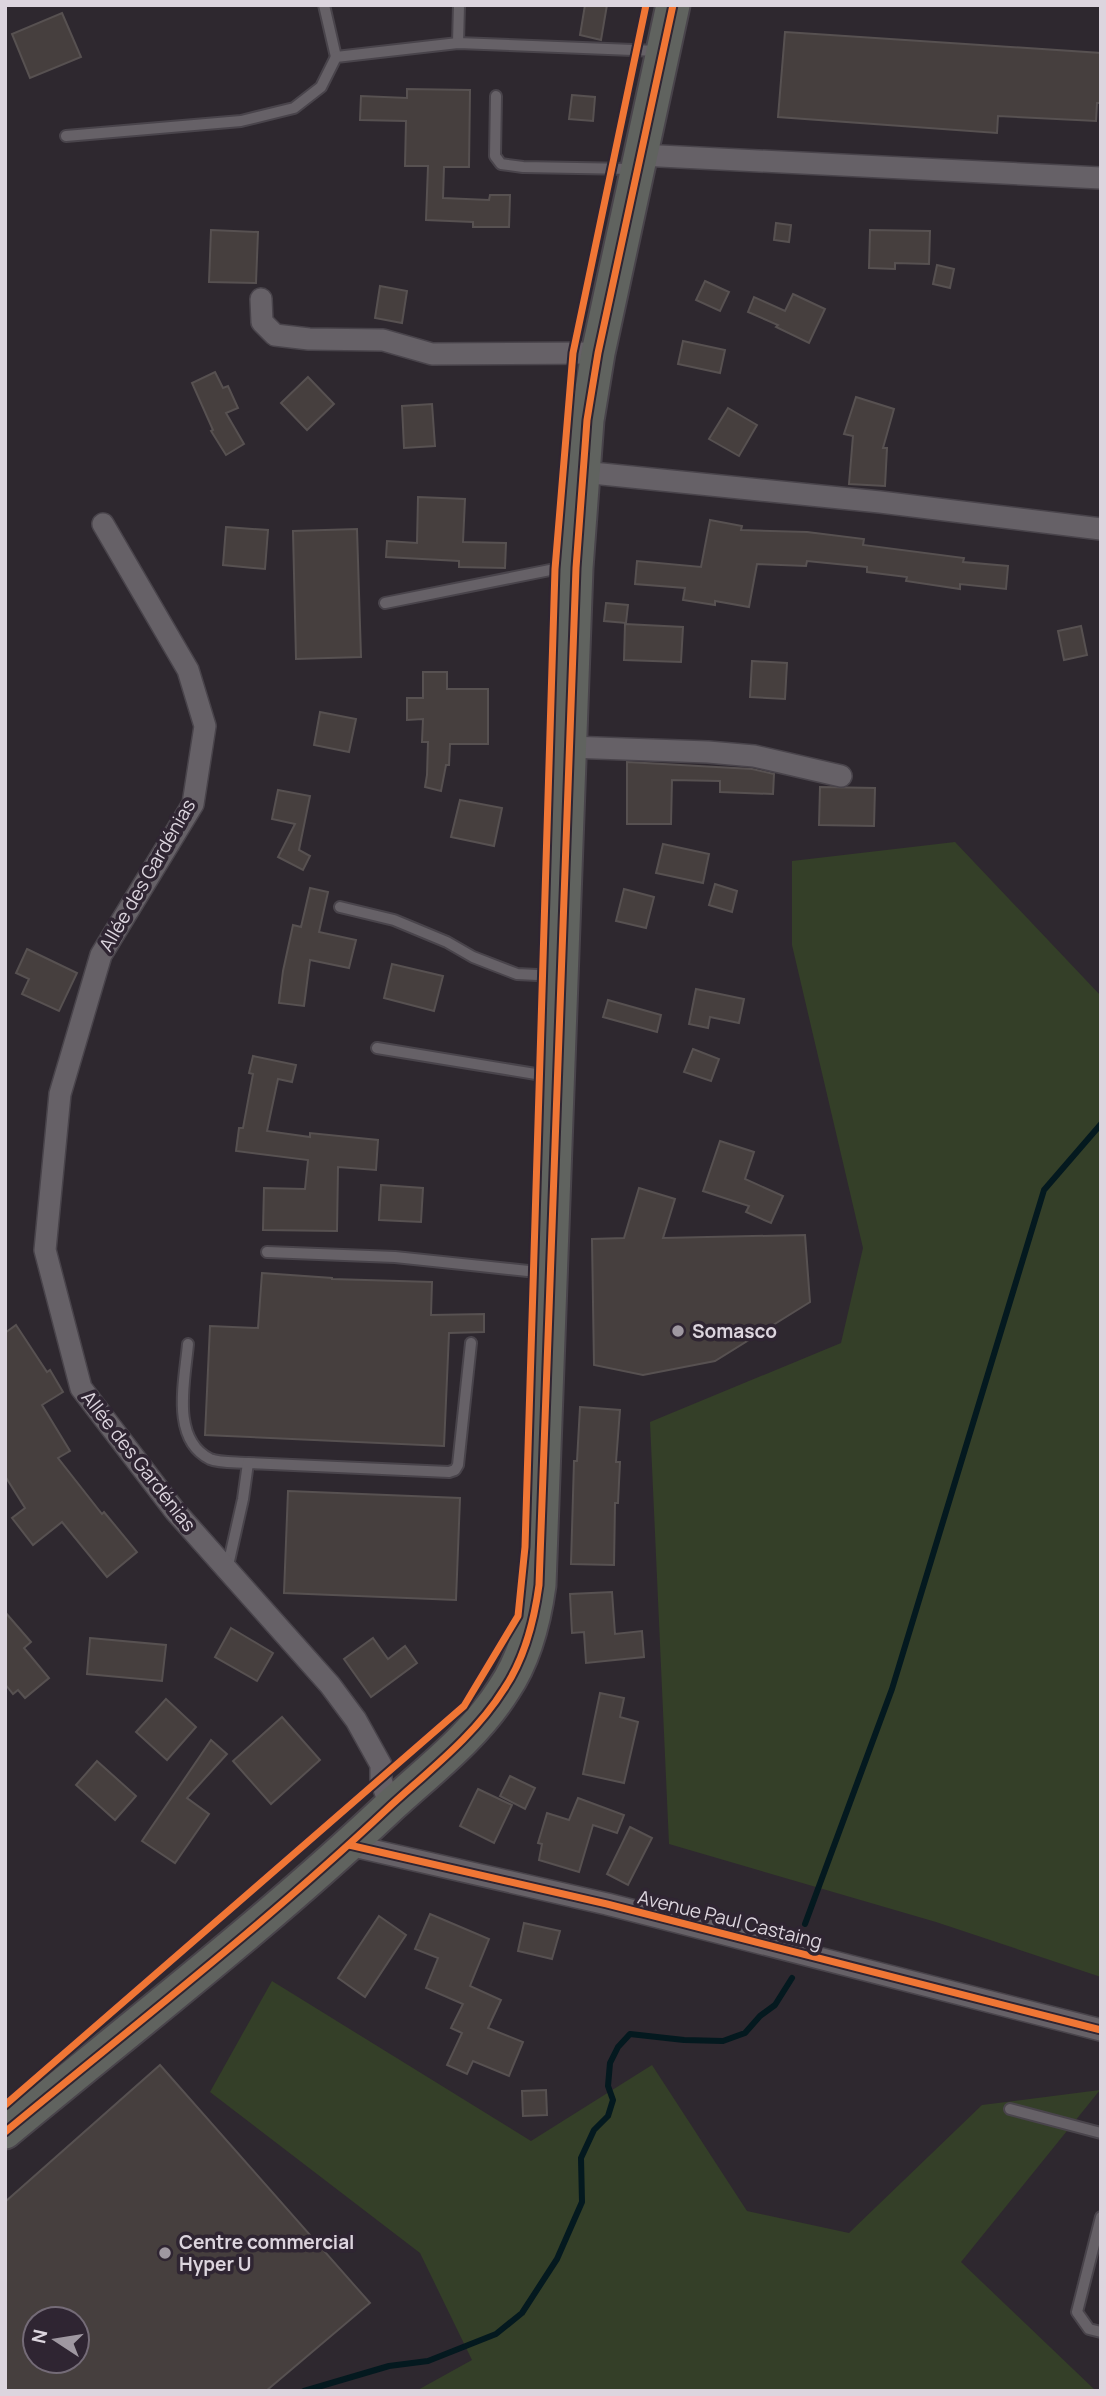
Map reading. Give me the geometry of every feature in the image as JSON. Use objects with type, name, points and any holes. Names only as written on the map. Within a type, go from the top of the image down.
[{"type":"main road","points":[[5,2132],[349,1845],[469,1734],[511,1679],[528,1641],[539,1585],[569,747],[582,472],[598,353],[673,5]]},
{"type":"street","points":[[639,162],[1101,178]]},
{"type":"street","points":[[261,299],[262,322],[275,335],[309,339],[383,340],[432,354],[598,353]]},
{"type":"street","points":[[582,472],[893,503],[1101,529]]},
{"type":"street","name":"Allée des Gardénias","points":[[103,524],[188,670],[205,726],[193,804],[101,955],[60,1094],[45,1250],[80,1388],[174,1511],[303,1653],[356,1720],[381,1765],[381,1780],[390,1806]]},
{"type":"street","points":[[569,747],[754,756],[841,776]]},
{"type":"street","name":"Avenue Paul Castaing","points":[[349,1845],[607,1904],[1101,2030]]},
{"type":"lane","points":[[66,136],[241,121],[294,108],[321,87],[336,57],[324,5]]},
{"type":"lane","points":[[458,5],[458,43]]},
{"type":"lane","points":[[336,57],[458,43],[663,51]]},
{"type":"lane","points":[[496,96],[495,156],[501,164],[523,167],[594,166],[639,162]]},
{"type":"lane","points":[[385,603],[555,569],[576,568]]},
{"type":"lane","points":[[340,907],[394,920],[447,942],[473,957],[517,974],[561,976]]},
{"type":"lane","points":[[377,1048],[558,1077]]},
{"type":"lane","points":[[267,1252],[395,1257],[550,1273]]},
{"type":"lane","points":[[188,1344],[183,1419],[188,1439],[210,1459],[247,1464],[449,1472],[455,1470],[458,1465],[471,1343]]},
{"type":"lane","points":[[227,1570],[243,1499],[247,1464]]},
{"type":"lane","points":[[1010,2109],[1101,2133]]},
{"type":"lane","points":[[1101,2217],[1077,2312],[1089,2329],[1101,2332]]},
{"type":"green space","points":[[955,842],[1101,996],[1101,1977],[936,1922],[669,1844],[650,1422],[841,1343],[863,1248],[792,945],[792,861]]},
{"type":"green space","points":[[272,1981],[531,2141],[652,2065],[747,2211],[849,2233],[982,2105],[1100,2090],[961,2262],[1096,2391],[416,2391],[472,2360],[420,2253],[210,2092]]},
{"type":"building","points":[[585,5],[607,5],[601,40],[580,35]]},
{"type":"building","points":[[62,13],[81,57],[30,78],[12,34]]},
{"type":"building","points":[[785,32],[1101,53],[1101,103],[1097,103],[1096,121],[998,116],[997,133],[778,117]]},
{"type":"building","points":[[407,89],[470,90],[469,167],[444,167],[443,198],[489,200],[490,195],[510,195],[509,227],[473,227],[473,222],[426,220],[428,166],[405,166],[406,121],[360,120],[361,96],[407,98]]},
{"type":"building","points":[[572,95],[595,97],[593,121],[569,119]]},
{"type":"building","points":[[776,223],[791,225],[789,242],[774,240]]},
{"type":"building","points":[[211,230],[258,232],[256,283],[209,282]]},
{"type":"building","points":[[870,230],[930,231],[929,264],[895,263],[895,269],[869,268]]},
{"type":"building","points":[[937,265],[954,269],[950,288],[933,284]]},
{"type":"building","points":[[705,281],[729,292],[720,311],[696,300]]},
{"type":"building","points":[[380,286],[407,291],[402,323],[375,318]]},
{"type":"building","points":[[793,294],[825,309],[809,343],[748,312],[754,297],[785,311]]},
{"type":"building","points":[[683,341],[725,350],[720,373],[678,364]]},
{"type":"building","points":[[215,372],[223,388],[228,386],[238,408],[226,413],[244,444],[226,455],[211,431],[213,430],[192,383]]},
{"type":"building","points":[[308,377],[334,404],[307,430],[281,403]]},
{"type":"building","points":[[856,397],[894,409],[883,448],[887,448],[885,486],[849,484],[853,436],[844,434]]},
{"type":"building","points":[[432,404],[435,446],[404,448],[402,406]]},
{"type":"building","points":[[728,408],[757,425],[739,456],[709,439]]},
{"type":"building","points":[[418,497],[465,499],[463,542],[506,543],[505,568],[459,567],[459,561],[386,557],[387,541],[417,543]]},
{"type":"building","points":[[710,520],[742,526],[741,530],[807,532],[864,539],[863,545],[964,558],[963,562],[1008,566],[1006,589],[960,584],[960,589],[906,581],[907,577],[867,572],[867,567],[807,561],[806,566],[757,564],[749,607],[715,601],[715,605],[683,600],[685,588],[635,584],[637,561],[701,567]]},
{"type":"building","points":[[226,527],[268,530],[265,569],[223,565]]},
{"type":"building","points":[[357,529],[361,657],[296,659],[293,531]]},
{"type":"building","points":[[606,603],[628,605],[626,623],[604,621]]},
{"type":"building","points":[[625,624],[683,627],[681,662],[624,660]]},
{"type":"building","points":[[1081,626],[1087,655],[1064,660],[1058,631]]},
{"type":"building","points":[[752,661],[787,663],[785,699],[750,697]]},
{"type":"building","points":[[423,672],[447,672],[447,689],[488,689],[488,744],[450,744],[449,765],[446,765],[441,791],[425,787],[428,742],[422,742],[423,719],[407,720],[407,698],[423,698]]},
{"type":"building","points":[[320,712],[356,719],[349,752],[314,745]]},
{"type":"building","points":[[627,762],[752,769],[774,774],[773,794],[720,792],[720,781],[672,780],[671,824],[627,824]]},
{"type":"building","points":[[820,787],[875,788],[874,826],[819,825]]},
{"type":"building","points":[[278,790],[310,796],[299,850],[310,856],[303,870],[278,857],[295,824],[272,819]]},
{"type":"building","points":[[460,800],[502,808],[494,846],[451,837]]},
{"type":"building","points":[[663,844],[709,854],[703,883],[656,873]]},
{"type":"building","points":[[715,884],[737,891],[732,912],[709,905]]},
{"type":"building","points":[[310,888],[328,892],[319,932],[356,940],[349,968],[310,960],[304,1006],[279,1003],[293,925],[301,927]]},
{"type":"building","points":[[624,889],[654,897],[646,928],[616,921]]},
{"type":"building","points":[[27,949],[77,973],[59,1011],[22,994],[29,979],[16,973]]},
{"type":"building","points":[[392,964],[443,976],[434,1011],[384,998]]},
{"type":"building","points":[[696,989],[744,999],[739,1023],[710,1017],[708,1028],[689,1024]]},
{"type":"building","points":[[608,1000],[661,1015],[657,1032],[603,1017]]},
{"type":"building","points":[[693,1049],[719,1059],[711,1081],[684,1072]]},
{"type":"building","points":[[253,1056],[296,1065],[292,1082],[278,1079],[267,1131],[310,1137],[310,1133],[378,1140],[376,1170],[338,1167],[337,1231],[263,1230],[264,1188],[305,1189],[308,1160],[236,1151],[253,1074],[249,1073]]},
{"type":"building","points":[[720,1141],[754,1152],[745,1179],[783,1196],[771,1223],[746,1212],[749,1206],[703,1191]]},
{"type":"building","points":[[381,1185],[423,1188],[421,1222],[379,1220]]},
{"type":"building","name":"Somasco","points":[[639,1188],[675,1199],[663,1238],[805,1235],[810,1302],[715,1361],[643,1375],[594,1365],[592,1239],[624,1238]]},
{"type":"building","points":[[262,1273],[332,1279],[432,1282],[431,1315],[484,1314],[484,1332],[449,1333],[444,1446],[205,1435],[210,1326],[258,1328]]},
{"type":"building","points":[[16,1325],[63,1392],[42,1405],[70,1451],[58,1458],[102,1514],[104,1512],[137,1552],[107,1577],[62,1522],[33,1545],[12,1518],[25,1508],[5,1476],[5,1333]]},
{"type":"building","points":[[580,1407],[620,1410],[614,1565],[571,1564],[574,1461],[577,1461]]},
{"type":"building","points":[[288,1491],[460,1498],[456,1600],[284,1593]]},
{"type":"building","points":[[612,1592],[615,1634],[642,1631],[644,1657],[586,1663],[584,1632],[572,1633],[570,1594]]},
{"type":"building","points":[[5,1612],[31,1642],[24,1648],[49,1678],[25,1698],[18,1690],[13,1694],[5,1684]]},
{"type":"building","points":[[231,1628],[273,1653],[257,1681],[215,1657]]},
{"type":"building","points":[[90,1638],[166,1645],[162,1681],[87,1674]]},
{"type":"building","points":[[373,1638],[388,1659],[405,1646],[417,1663],[371,1697],[344,1659]]},
{"type":"building","points":[[600,1693],[624,1698],[620,1717],[638,1722],[624,1783],[583,1774]]},
{"type":"building","points":[[166,1699],[196,1727],[167,1760],[136,1732]]},
{"type":"building","points":[[282,1717],[320,1760],[271,1804],[233,1761]]},
{"type":"building","points":[[211,1740],[227,1754],[187,1798],[209,1814],[175,1863],[142,1841]]},
{"type":"building","points":[[97,1761],[136,1796],[115,1820],[76,1785]]},
{"type":"building","points":[[510,1776],[535,1788],[525,1809],[500,1796]]},
{"type":"building","points":[[478,1789],[512,1805],[494,1843],[460,1826]]},
{"type":"building","points":[[578,1798],[624,1815],[617,1833],[593,1825],[579,1872],[539,1860],[542,1844],[538,1843],[547,1813],[569,1820]]},
{"type":"building","points":[[630,1827],[652,1838],[628,1885],[607,1874]]},
{"type":"building","points":[[430,1914],[489,1939],[470,1986],[501,2000],[488,2028],[523,2042],[509,2076],[473,2061],[467,2074],[447,2065],[462,2033],[451,2028],[463,2004],[426,1988],[438,1958],[415,1949]]},
{"type":"building","points":[[379,1916],[406,1935],[365,1997],[338,1978]]},
{"type":"building","points":[[524,1923],[560,1931],[552,1959],[518,1951]]},
{"type":"building","name":"Centre commercial Hyper U","points":[[160,2065],[370,2303],[266,2391],[5,2391],[5,2202]]},
{"type":"building","points":[[546,2090],[547,2115],[523,2116],[522,2091]]},
{"type":"waterway","points":[[805,1924],[892,1689],[1044,1190],[1101,1124]]},
{"type":"waterway","points":[[304,2391],[389,2366],[428,2361],[496,2334],[522,2313],[557,2259],[582,2202],[581,2158],[594,2130],[608,2116],[613,2100],[608,2086],[610,2063],[618,2047],[630,2034],[723,2041],[745,2033],[760,2016],[775,2005],[792,1978]]},
{"type":"cycle path","points":[[5,2105],[464,1706],[518,1616],[525,1547],[555,569],[573,353],[646,5]]},
{"type":"cycle path","points":[[5,2132],[246,1934],[449,1753],[479,1723],[504,1689],[518,1665],[528,1639],[539,1585],[576,568],[587,420],[598,353],[673,5]]},
{"type":"cycle path","points":[[349,1845],[607,1904],[1101,2030]]},
{"type":"place","name":"Somasco","points":[[678,1331]]},
{"type":"place","name":"Centre commercial Hyper U","points":[[165,2253]]}]
